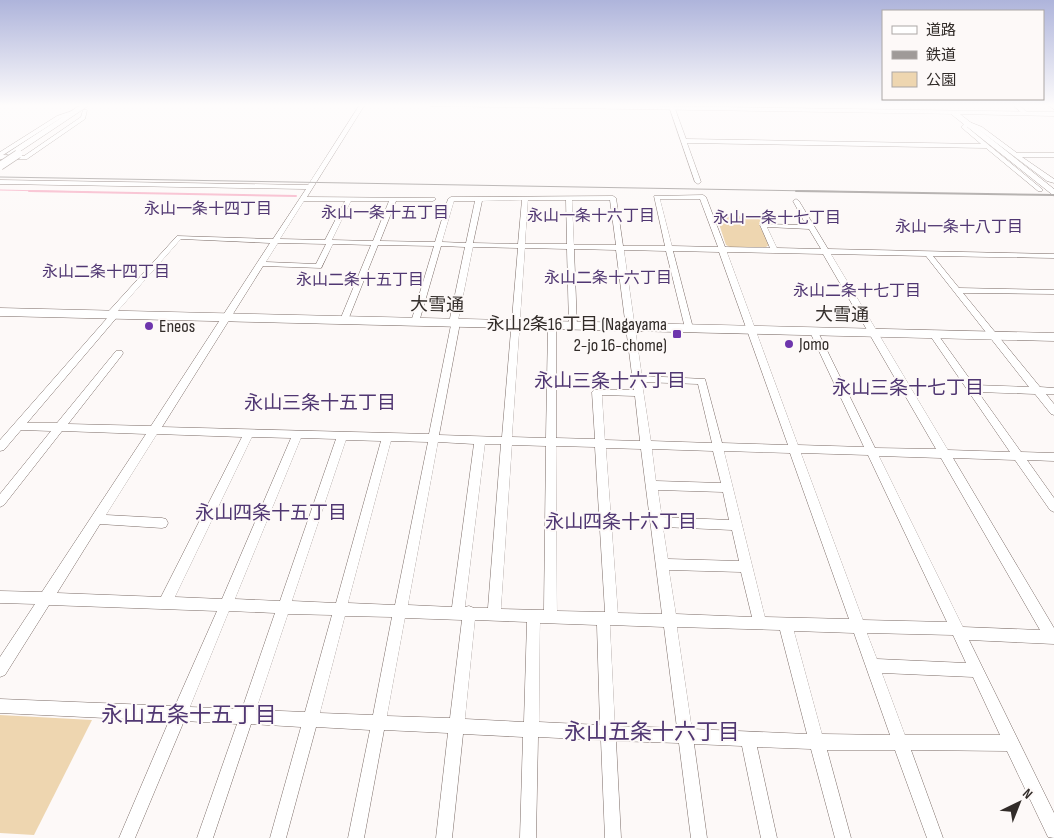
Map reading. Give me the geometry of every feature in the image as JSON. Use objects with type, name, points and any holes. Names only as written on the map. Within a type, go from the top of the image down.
[{"type":"highway","points":[[0,161],[28,145]]},
{"type":"highway","points":[[0,166],[14,154]]},
{"type":"highway","name":"大雪通","points":[[0,312],[1054,337]]},
{"type":"main road","points":[[995,145],[1054,193]]},
{"type":"street","points":[[0,156],[16,145]]},
{"type":"street","points":[[0,156],[25,158],[44,145]]},
{"type":"street","points":[[0,670],[337,145]]},
{"type":"street","points":[[685,145],[698,182]]},
{"type":"street","points":[[932,145],[986,146],[1040,190]]},
{"type":"street","points":[[1003,145],[1049,180],[1054,180]]},
{"type":"street","points":[[1016,155],[1054,155]]},
{"type":"street","points":[[0,182],[310,188]]},
{"type":"street","points":[[689,328],[656,196],[703,197],[935,838]]},
{"type":"street","points":[[494,614],[526,198]]},
{"type":"street","points":[[569,198],[573,326]]},
{"type":"street","points":[[415,322],[451,199],[613,198],[699,838]]},
{"type":"street","points":[[303,199],[433,200]]},
{"type":"street","points":[[261,264],[318,266],[349,199]]},
{"type":"street","points":[[356,838],[479,199]]},
{"type":"street","points":[[344,320],[393,200]]},
{"type":"street","points":[[796,200],[1053,637]]},
{"type":"street","points":[[775,251],[763,225],[812,227]]},
{"type":"street","points":[[0,447],[180,237],[276,241],[1054,256]]},
{"type":"street","points":[[928,254],[1054,412]]},
{"type":"street","points":[[957,290],[1054,292]]},
{"type":"street","points":[[550,617],[552,325]]},
{"type":"street","points":[[814,332],[1054,831]]},
{"type":"street","points":[[933,334],[1054,507]]},
{"type":"street","points":[[0,502],[119,353]]},
{"type":"street","points":[[638,379],[702,381],[760,624]]},
{"type":"street","points":[[971,388],[1054,391]]},
{"type":"street","points":[[613,838],[606,732],[608,619],[597,392],[639,393]]},
{"type":"street","points":[[18,426],[1054,457]]},
{"type":"street","points":[[166,602],[248,434]]},
{"type":"street","points":[[127,838],[298,434]]},
{"type":"street","points":[[205,838],[342,437]]},
{"type":"street","points":[[278,838],[387,438]]},
{"type":"street","points":[[444,838],[456,726],[464,612],[480,441]]},
{"type":"street","points":[[652,485],[727,488]]},
{"type":"street","points":[[96,519],[162,523]]},
{"type":"street","points":[[657,522],[736,525]]},
{"type":"street","points":[[662,564],[746,567]]},
{"type":"street","points":[[0,597],[760,624],[858,625],[1053,637]]},
{"type":"street","points":[[528,838],[534,616]]},
{"type":"street","points":[[785,624],[843,838]]},
{"type":"street","points":[[873,666],[976,670]]},
{"type":"street","points":[[0,706],[817,742],[1011,743]]},
{"type":"street","points":[[748,739],[769,838]]},
{"type":"green space","points":[[716,215],[774,217],[778,225],[759,224],[769,245],[766,247],[730,247],[726,245]]},
{"type":"green space","points":[[0,715],[92,720],[34,835],[0,833]]},
{"type":"waterway","points":[[0,190],[91,192]]},
{"type":"waterway","points":[[29,191],[296,196]]},
{"type":"railway","points":[[0,177],[869,192]]},
{"type":"railway","points":[[796,191],[1054,195]]},
{"type":"place","name":"Eneos","points":[[149,326]]},
{"type":"place","name":"永山2条16丁目 (Nagayama 2-jo 16-chome)","points":[[677,334]]},
{"type":"place","name":"Jomo","points":[[789,344]]},
{"type":"district","name":"永山一条十四丁目","points":[[208,209]]},
{"type":"district","name":"永山一条十五丁目","points":[[385,213]]},
{"type":"district","name":"永山一条十六丁目","points":[[591,216]]},
{"type":"district","name":"永山一条十七丁目","points":[[777,218]]},
{"type":"district","name":"永山一条十八丁目","points":[[959,227]]},
{"type":"district","name":"永山二条十四丁目","points":[[106,272]]},
{"type":"district","name":"永山二条十六丁目","points":[[608,278]]},
{"type":"district","name":"永山二条十五丁目","points":[[360,280]]},
{"type":"district","name":"永山二条十七丁目","points":[[857,291]]},
{"type":"district","name":"永山三条十六丁目","points":[[610,381]]},
{"type":"district","name":"永山三条十七丁目","points":[[908,388]]},
{"type":"district","name":"永山三条十五丁目","points":[[320,403]]},
{"type":"district","name":"永山四条十五丁目","points":[[271,513]]},
{"type":"district","name":"永山四条十六丁目","points":[[621,522]]},
{"type":"district","name":"永山五条十五丁目","points":[[189,715]]},
{"type":"district","name":"永山五条十六丁目","points":[[652,732]]}]
